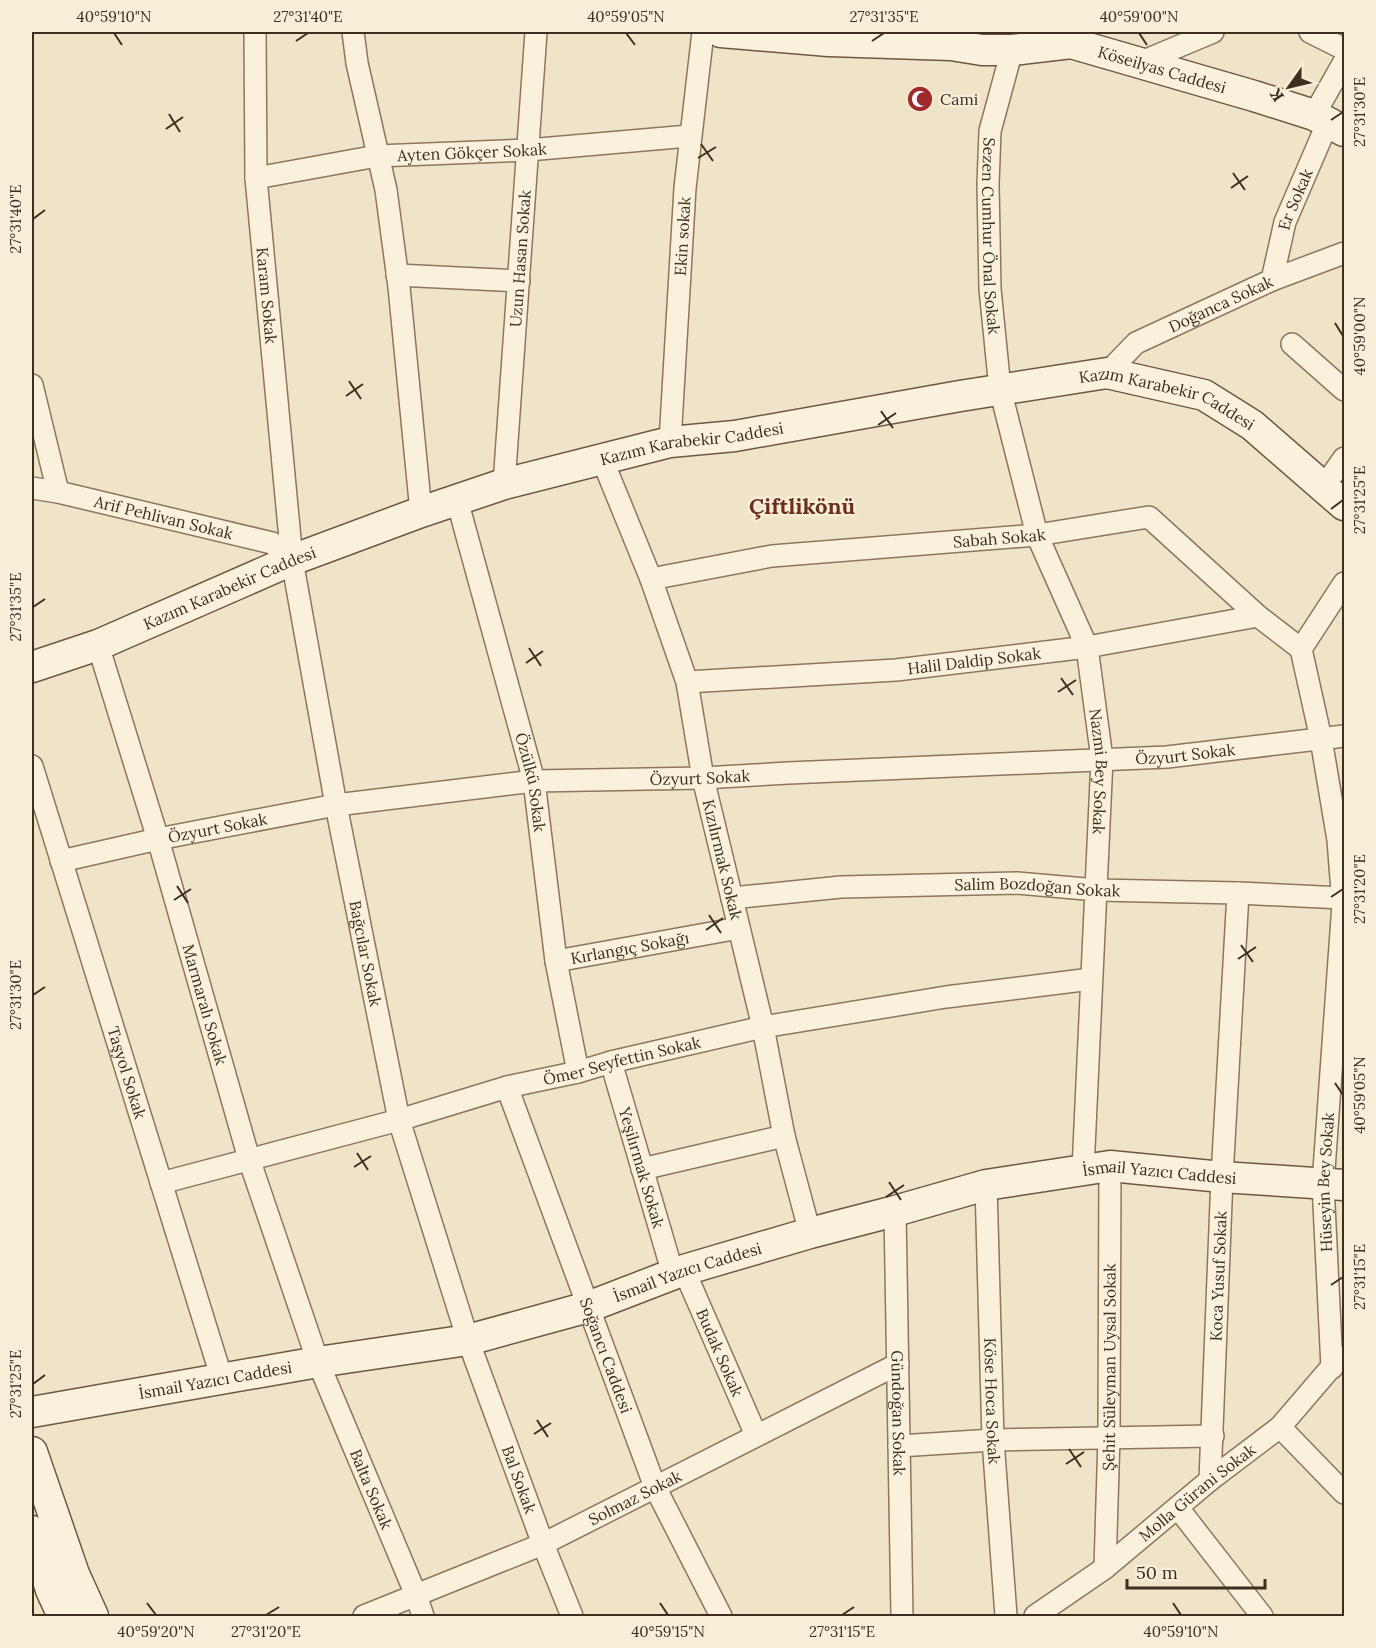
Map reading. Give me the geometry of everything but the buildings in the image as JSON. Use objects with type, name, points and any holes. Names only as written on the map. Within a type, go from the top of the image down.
[{"type":"street","name":"Karam Sokak","points":[[255,32],[256,178],[291,560]]},
{"type":"street","points":[[353,32],[357,63],[386,190],[421,512]]},
{"type":"street","name":"Uzun Hasan Sokak","points":[[504,484],[536,32]]},
{"type":"street","name":"Ekin sokak","points":[[670,442],[689,136],[703,32]]},
{"type":"street","name":"Köseilyas Caddesi","points":[[721,32],[951,38],[982,50],[1012,50],[1069,37],[1139,63],[1329,123]]},
{"type":"street","points":[[1139,63],[1209,32]]},
{"type":"street","points":[[1310,32],[1344,49]]},
{"type":"street","name":"Sezen Cumhur Önal Sokak","points":[[1000,389],[990,289],[988,184],[990,132],[1012,50]]},
{"type":"street","name":"Er Sokak","points":[[1272,280],[1285,222],[1329,123],[1344,62]]},
{"type":"street","name":"Ayten Gökçer Sokak","points":[[256,178],[377,156],[528,150],[689,136]]},
{"type":"street","name":"Doğanca Sokak","points":[[1107,373],[1136,343],[1272,280],[1344,253]]},
{"type":"street","points":[[397,275],[519,281]]},
{"type":"street","points":[[1292,345],[1344,390]]},
{"type":"street","name":"Kazım Karabekir Caddesi","points":[[32,667],[98,645],[291,560],[504,484],[670,442],[735,436],[1000,389],[1107,373],[1204,395],[1252,425],[1334,497]]},
{"type":"street","points":[[32,385],[58,492]]},
{"type":"street","name":"Nazmi Bey Sokak","points":[[1000,389],[1037,535],[1086,647],[1102,759],[1090,979],[1096,1168]]},
{"type":"street","name":"Kızılırmak Sokak","points":[[602,459],[651,579],[687,682],[703,778],[763,1027],[784,1136],[810,1233]]},
{"type":"street","points":[[1334,497],[1344,459]]},
{"type":"street","name":"Arif Pehlivan Sokak","points":[[32,488],[58,492],[272,543],[291,560]]},
{"type":"street","name":"Özülkü Sokak","points":[[457,500],[534,781],[556,961],[578,1072]]},
{"type":"street","name":"Sabah Sokak","points":[[651,579],[772,556],[1037,535],[1149,517],[1258,616],[1301,649]]},
{"type":"street","name":"Bağcılar Sokak","points":[[291,560],[336,805],[399,1120],[468,1340]]},
{"type":"street","points":[[1301,649],[1344,583]]},
{"type":"street","name":"Halil Daldip Sokak","points":[[687,682],[896,670],[1086,647],[1258,616]]},
{"type":"street","name":"Marmaralı Sokak","points":[[98,645],[158,839],[249,1159],[318,1362]]},
{"type":"street","name":"Hüseyin Bey Sokak","points":[[1301,649],[1341,840],[1342,898],[1334,1184],[1338,1360]]},
{"type":"street","name":"Özyurt Sokak","points":[[61,861],[158,839],[336,805],[534,781],[703,778],[788,772],[1167,757],[1344,736]]},
{"type":"street","name":"Taşyol Sokak","points":[[32,766],[222,1378]]},
{"type":"street","name":"Salim Bozdoğan Sokak","points":[[732,898],[841,887],[994,883],[1096,890],[1342,898]]},
{"type":"street","name":"Koca Yusuf Sokak","points":[[1210,1480],[1222,1177],[1238,893]]},
{"type":"street","name":"Kırlangıç Sokağı","points":[[556,961],[739,928]]},
{"type":"street","name":"Ömer Seyfettin Sokak","points":[[160,1183],[399,1120],[507,1087],[763,1027],[946,997],[1090,979]]},
{"type":"street","name":"Yeşilırmak Sokak","points":[[611,1062],[642,1169],[679,1272]]},
{"type":"street","name":"Soğancı Caddesi","points":[[507,1087],[654,1487],[721,1617]]},
{"type":"street","points":[[642,1169],[784,1136]]},
{"type":"street","name":"İsmail Yazıcı Caddesi","points":[[32,1412],[318,1362],[468,1340],[588,1307],[679,1272],[810,1233],[896,1212],[986,1185],[1096,1168],[1334,1184]]},
{"type":"street","name":"Şehit Süleyman Uysal Sokak","points":[[1096,1168],[1109,1437],[1105,1568]]},
{"type":"street","name":"Köse Hoca Sokak","points":[[986,1185],[993,1440],[1006,1617]]},
{"type":"street","name":"Gündoğan Sokak","points":[[896,1212],[902,1617]]},
{"type":"street","name":"Budak Sokak","points":[[679,1272],[756,1435]]},
{"type":"street","name":"Bal Sokak","points":[[468,1340],[572,1617]]},
{"type":"street","name":"Molla Gürani Sokak","points":[[1035,1617],[1105,1568],[1210,1480],[1280,1427],[1338,1360]]},
{"type":"street","name":"Balta Sokak","points":[[318,1362],[416,1595],[423,1617]]},
{"type":"street","name":"Solmaz Sokak","points":[[364,1617],[543,1544],[898,1364]]},
{"type":"street","points":[[1280,1427],[1344,1493]]},
{"type":"street","points":[[899,1446],[993,1440],[1213,1436]]},
{"type":"street","points":[[32,1452],[74,1574],[93,1617]]},
{"type":"street","points":[[1178,1508],[1262,1617]]},
{"type":"street","points":[[32,1531],[51,1590],[63,1617]]},
{"type":"place","name":"Cami","points":[[920,99]]},
{"type":"district","name":"Çiftlikönü","points":[[802,506]]}]
